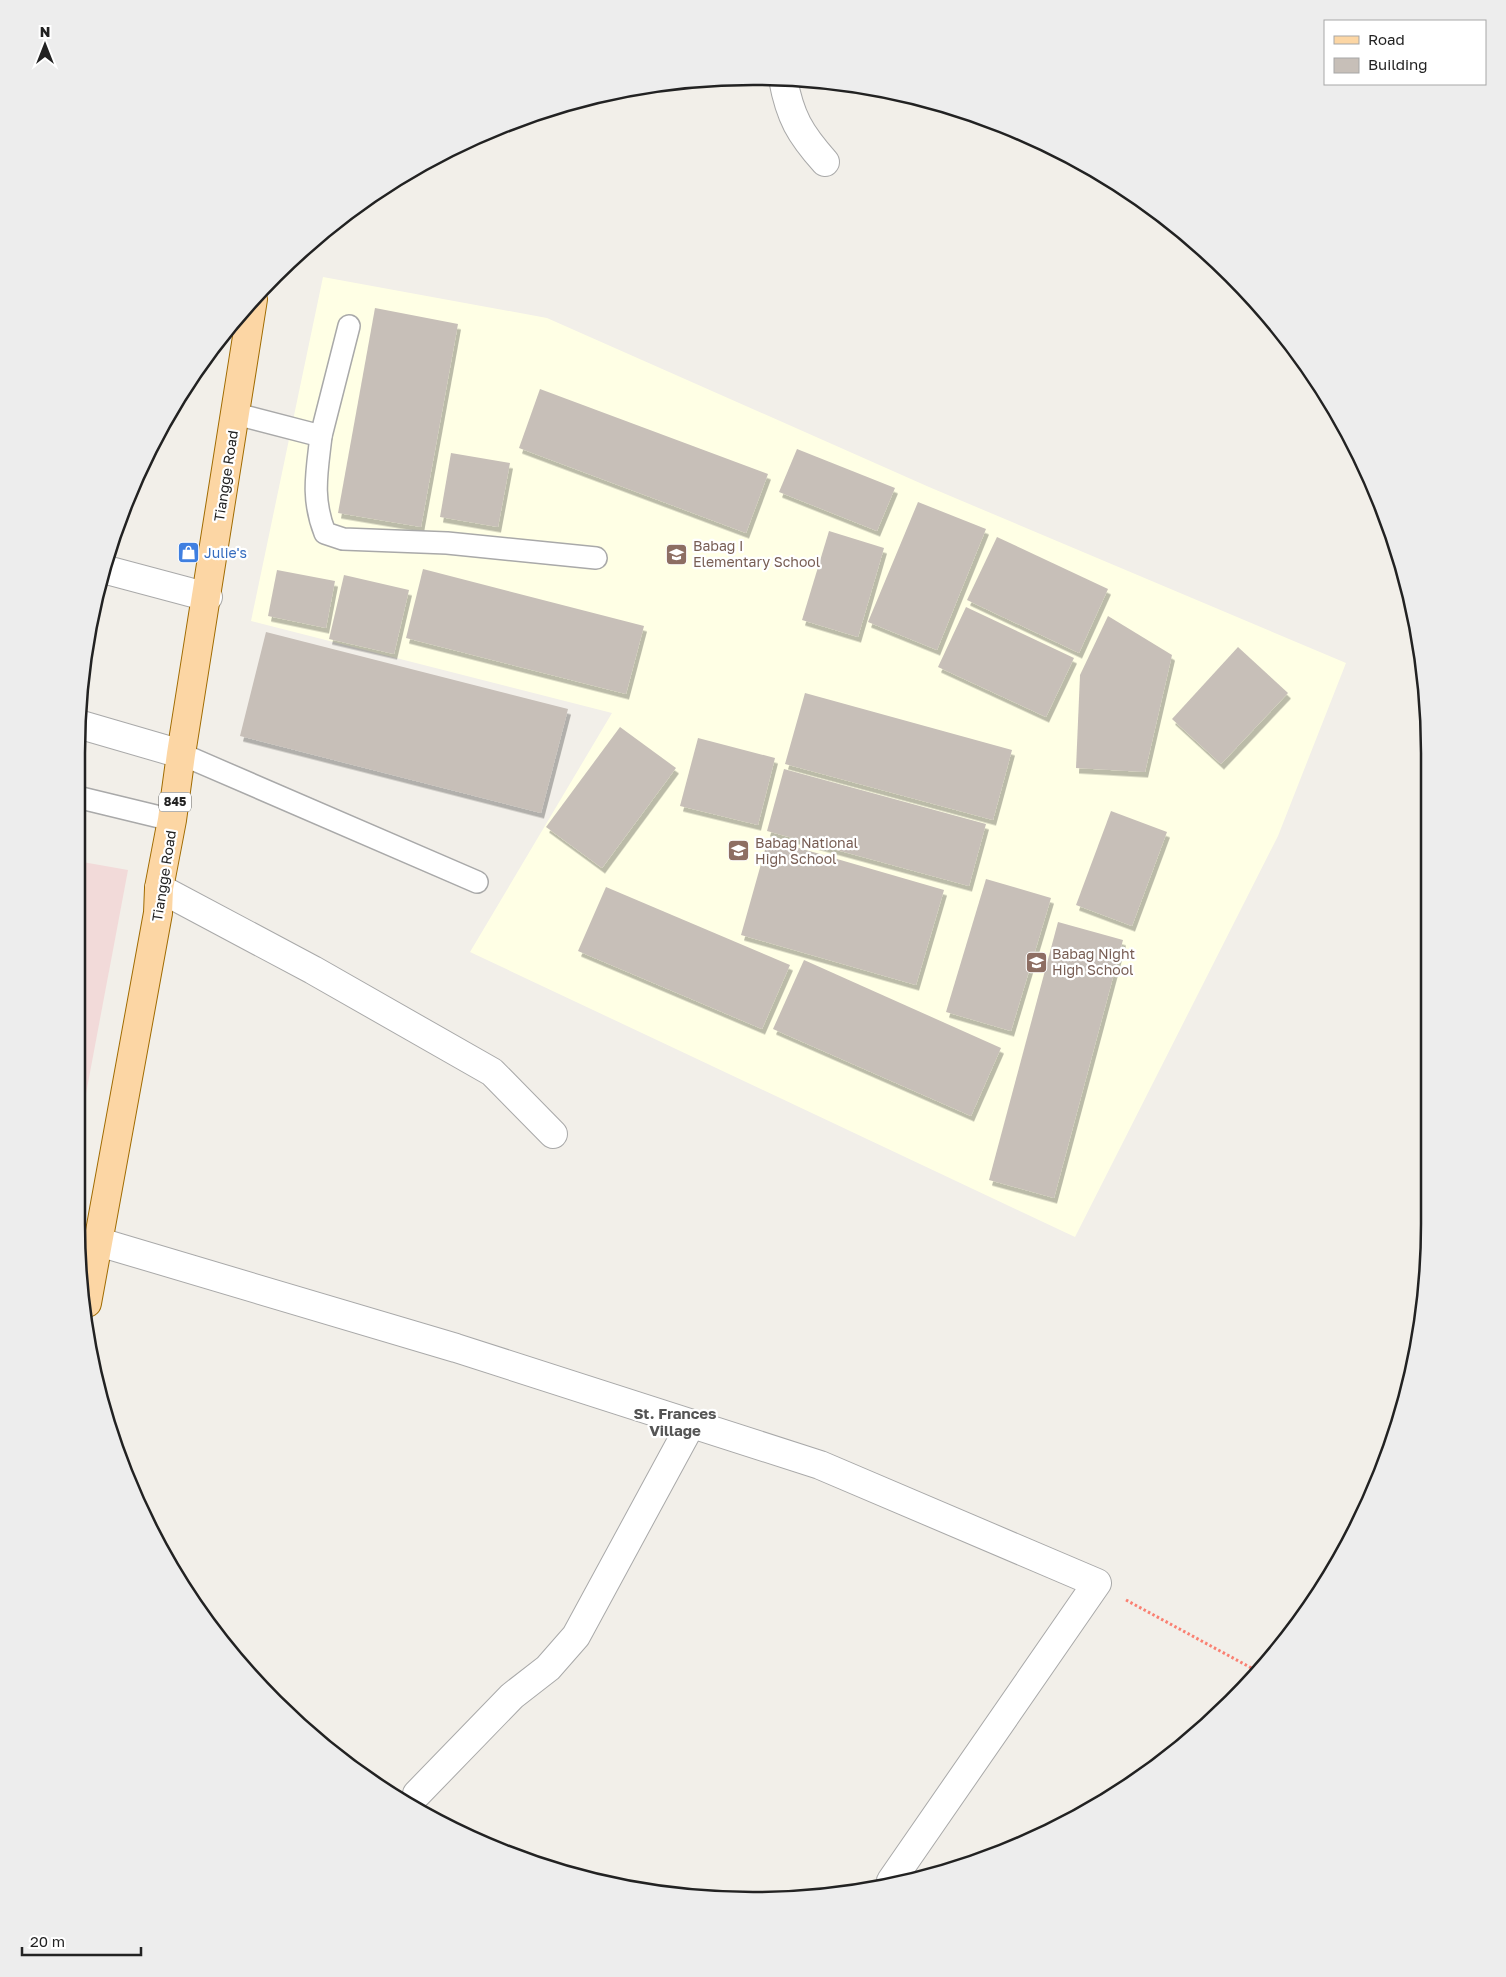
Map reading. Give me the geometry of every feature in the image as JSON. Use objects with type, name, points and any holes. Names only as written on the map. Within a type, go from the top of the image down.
[{"type":"main road","name":"Tiangge Road","points":[[89,1293],[158,913],[159,888],[172,820],[181,754],[208,597],[251,313]]},
{"type":"street","points":[[784,86],[788,104],[802,136],[825,162]]},
{"type":"street","points":[[111,571],[208,597]]},
{"type":"street","points":[[86,726],[181,754]]},
{"type":"street","points":[[159,888],[322,975],[492,1072],[552,1134]]},
{"type":"street","points":[[98,1242],[456,1348],[820,1465],[1097,1583],[895,1876]]},
{"type":"street","points":[[417,1794],[512,1696],[548,1668],[576,1636],[691,1424]]},
{"type":"lane","points":[[349,326],[321,436],[315,488],[317,513],[325,533],[344,538],[447,543],[596,558]]},
{"type":"lane","points":[[236,414],[321,436]]},
{"type":"lane","points":[[181,754],[477,882]]},
{"type":"lane","points":[[85,799],[172,820]]},
{"type":"path","points":[[1097,1583],[1251,1668]]},
{"type":"shaded area","points":[[323,277],[547,318],[929,487],[1346,663],[1278,836],[1075,1237],[470,952],[612,713],[251,621]]},
{"type":"shaded area","points":[[85,862],[128,870],[85,1099]]},
{"type":"building","points":[[375,308],[458,324],[421,527],[338,513]]},
{"type":"building","points":[[540,389],[768,474],[746,533],[519,448]]},
{"type":"building","points":[[797,449],[895,488],[877,531],[779,492]]},
{"type":"building","points":[[451,453],[510,463],[498,527],[440,517]]},
{"type":"building","points":[[918,502],[986,529],[937,650],[868,622]]},
{"type":"building","points":[[829,531],[884,548],[858,637],[802,620]]},
{"type":"building","points":[[997,537],[1108,589],[1079,653],[967,600]]},
{"type":"building","points":[[423,569],[644,626],[626,694],[406,638]]},
{"type":"building","points":[[277,570],[335,581],[326,628],[268,616]]},
{"type":"building","points":[[344,575],[409,590],[394,654],[329,639]]},
{"type":"building","points":[[966,607],[1074,658],[1046,717],[938,667]]},
{"type":"building","points":[[1108,616],[1172,655],[1145,772],[1076,768],[1080,675]]},
{"type":"building","points":[[266,632],[568,709],[541,813],[240,736]]},
{"type":"building","points":[[1238,647],[1288,693],[1221,764],[1172,719]]},
{"type":"building","points":[[805,693],[1012,750],[993,820],[785,764]]},
{"type":"building","points":[[620,727],[676,768],[602,868],[546,827]]},
{"type":"building","points":[[698,738],[775,758],[758,825],[680,806]]},
{"type":"building","points":[[784,769],[986,824],[969,886],[767,831]]},
{"type":"building","points":[[1111,811],[1167,832],[1132,926],[1076,905]]},
{"type":"building","points":[[768,839],[944,890],[916,985],[741,935]]},
{"type":"building","points":[[986,879],[1051,898],[1011,1031],[946,1012]]},
{"type":"building","points":[[606,887],[790,965],[762,1029],[578,951]]},
{"type":"building","points":[[1058,922],[1123,940],[1054,1198],[989,1180]]},
{"type":"building","points":[[804,960],[1001,1048],[971,1116],[773,1029]]},
{"type":"place","name":"Julie's","points":[[188,553]]},
{"type":"place","name":"Babag I Elementary School","points":[[677,554]]},
{"type":"place","name":"Babag National High School","points":[[739,851]]},
{"type":"place","name":"Babag Night High School","points":[[1036,962]]},
{"type":"district","name":"St. Frances Village","points":[[675,1422]]}]
